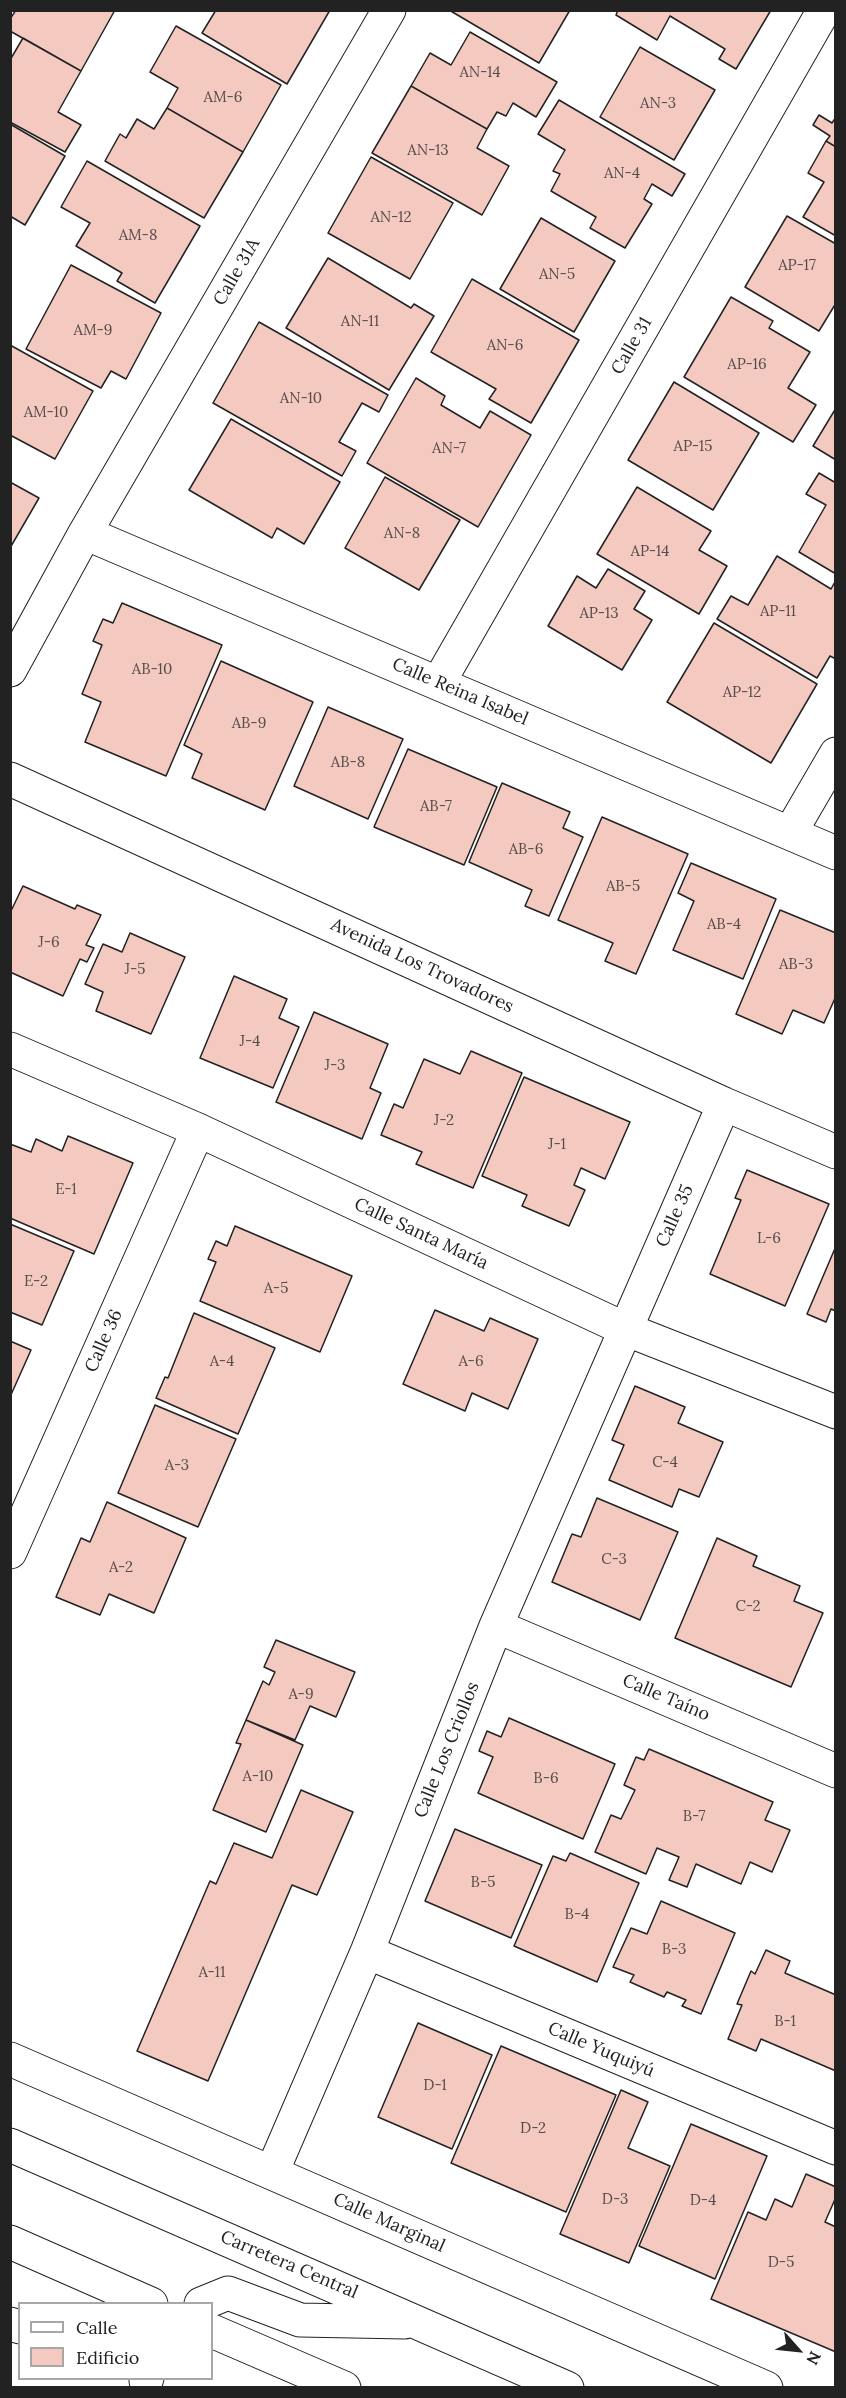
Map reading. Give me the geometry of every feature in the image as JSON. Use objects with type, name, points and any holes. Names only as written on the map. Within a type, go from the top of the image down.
[{"type":"street","name":"Calle 31A","points":[[10,670],[84,533],[389,10]]},
{"type":"street","name":"Calle 31","points":[[439,682],[824,10]]},
{"type":"street","name":"Calle Reina Isabel","points":[[84,533],[439,682],[836,853]]},
{"type":"street","points":[[790,833],[836,754]]},
{"type":"street","name":"Avenida Los Trovadores","points":[[10,779],[724,1104],[836,1152]]},
{"type":"street","name":"Calle Santa María","points":[[10,1049],[198,1130],[625,1329],[836,1412]]},
{"type":"street","name":"Calle 35","points":[[625,1329],[724,1104]]},
{"type":"street","name":"Calle 36","points":[[10,1552],[198,1130]]},
{"type":"street","name":"Calle Los Criollos","points":[[272,2172],[367,1952],[496,1626],[625,1329]]},
{"type":"street","name":"Calle Taíno","points":[[496,1626],[836,1771]]},
{"type":"street","name":"Calle Yuquiyú","points":[[367,1952],[836,2148]]},
{"type":"street","name":"Calle Marginal","points":[[10,2059],[766,2388]]},
{"type":"street","name":"Carretera Central","points":[[10,2145],[567,2388]]},
{"type":"street","points":[[10,2242],[146,2302]]},
{"type":"street","points":[[206,2302],[228,2293],[300,2320],[419,2322]]},
{"type":"street","points":[[213,2331],[344,2388]]},
{"type":"building","points":[[16,10],[115,10],[81,71],[10,31],[10,19]]},
{"type":"building","points":[[216,10],[330,10],[287,84],[202,33]]},
{"type":"building","points":[[449,10],[570,10],[539,63]]},
{"type":"building","points":[[618,10],[771,10],[736,69],[719,59],[725,49],[670,16],[657,40],[616,15]]},
{"type":"building","points":[[176,26],[281,85],[243,152],[167,108],[178,88],[150,72]]},
{"type":"building","points":[[470,32],[557,82],[536,117],[513,103],[506,116],[497,112],[487,129],[411,86],[430,53],[451,65]]},
{"type":"building","points":[[23,38],[81,71],[58,112],[81,125],[65,152],[10,122],[10,60]]},
{"type":"building","points":[[640,47],[715,90],[674,160],[600,117]]},
{"type":"building","points":[[411,86],[487,129],[477,148],[509,166],[482,215],[372,153]]},
{"type":"building","points":[[559,100],[685,174],[672,196],[652,184],[644,199],[652,204],[625,248],[590,228],[596,217],[551,191],[560,174],[553,171],[565,150],[538,134]]},
{"type":"building","points":[[167,108],[243,152],[204,218],[105,161],[120,134],[126,138],[137,119],[154,129]]},
{"type":"building","points":[[819,115],[832,123],[836,117],[836,147],[826,141],[830,136],[813,125]]},
{"type":"building","points":[[10,124],[65,156],[25,225],[10,216]]},
{"type":"building","points":[[826,141],[836,147],[836,236],[803,217],[824,182],[808,173]]},
{"type":"building","points":[[371,157],[453,203],[410,279],[328,233]]},
{"type":"building","points":[[87,161],[200,226],[155,303],[117,281],[122,273],[76,246],[90,223],[61,207]]},
{"type":"building","points":[[787,216],[836,244],[836,303],[819,331],[745,287]]},
{"type":"building","points":[[541,218],[615,261],[574,332],[500,289]]},
{"type":"building","points":[[328,258],[411,308],[414,304],[434,316],[389,390],[286,328]]},
{"type":"building","points":[[71,265],[161,313],[126,379],[111,371],[101,388],[26,349]]},
{"type":"building","points":[[472,279],[579,340],[531,423],[489,399],[496,389],[431,352]]},
{"type":"building","points":[[731,297],[773,321],[769,328],[810,352],[788,388],[816,405],[793,442],[684,377]]},
{"type":"building","points":[[259,322],[388,395],[379,412],[362,403],[339,442],[356,451],[342,476],[213,403]]},
{"type":"building","points":[[10,345],[93,391],[55,459],[10,435]]},
{"type":"building","points":[[416,378],[445,396],[441,405],[480,428],[490,411],[531,435],[478,527],[367,463]]},
{"type":"building","points":[[674,382],[759,433],[713,510],[628,460]]},
{"type":"building","points":[[836,408],[836,460],[813,446]]},
{"type":"building","points":[[231,419],[340,482],[304,544],[277,528],[272,538],[189,490]]},
{"type":"building","points":[[819,473],[836,483],[836,574],[799,552],[826,505],[806,494]]},
{"type":"building","points":[[385,477],[460,520],[419,590],[345,548]]},
{"type":"building","points":[[10,482],[39,498],[10,548]]},
{"type":"building","points":[[637,487],[711,531],[699,550],[727,566],[699,614],[597,554]]},
{"type":"building","points":[[777,556],[831,589],[836,580],[836,659],[830,656],[817,678],[717,619],[731,596],[748,605]]},
{"type":"building","points":[[608,569],[645,591],[634,609],[652,620],[622,670],[548,626],[577,576],[596,588]]},
{"type":"building","points":[[122,603],[222,645],[166,776],[85,742],[101,702],[82,694],[102,645],[93,641],[103,619],[113,623]]},
{"type":"building","points":[[714,623],[817,684],[771,763],[667,702]]},
{"type":"building","points":[[221,661],[313,702],[265,810],[192,778],[202,754],[184,745]]},
{"type":"building","points":[[328,707],[403,739],[368,819],[294,786]]},
{"type":"building","points":[[408,749],[497,787],[464,865],[374,827]]},
{"type":"building","points":[[502,783],[570,812],[563,828],[583,837],[549,916],[525,906],[532,890],[469,862]]},
{"type":"building","points":[[602,817],[688,854],[636,974],[605,961],[613,943],[558,920]]},
{"type":"building","points":[[691,863],[776,899],[743,979],[673,950],[694,901],[678,893]]},
{"type":"building","points":[[23,886],[75,909],[77,905],[101,915],[86,945],[94,948],[87,962],[80,959],[63,996],[10,972],[10,913]]},
{"type":"building","points":[[780,910],[836,933],[836,996],[824,1023],[793,1010],[782,1034],[736,1014]]},
{"type":"building","points":[[130,933],[185,957],[151,1034],[96,1011],[103,992],[85,984],[103,944],[122,952]]},
{"type":"building","points":[[234,976],[287,999],[279,1018],[299,1027],[273,1088],[200,1058]]},
{"type":"building","points":[[314,1012],[388,1044],[370,1088],[381,1093],[362,1139],[276,1102]]},
{"type":"building","points":[[471,1051],[522,1073],[473,1188],[416,1164],[422,1152],[381,1135],[394,1104],[403,1108],[424,1059],[460,1074]]},
{"type":"building","points":[[524,1077],[630,1122],[605,1179],[581,1168],[574,1185],[585,1190],[569,1226],[522,1206],[527,1195],[482,1176]]},
{"type":"building","points":[[68,1136],[133,1163],[94,1254],[10,1218],[10,1144],[31,1152],[36,1139],[62,1151]]},
{"type":"building","points":[[747,1170],[829,1204],[785,1306],[710,1274],[741,1200],[735,1198]]},
{"type":"building","points":[[10,1224],[74,1251],[42,1325],[10,1312]]},
{"type":"building","points":[[235,1226],[352,1276],[320,1352],[200,1301],[216,1262],[208,1259],[216,1241],[227,1246]]},
{"type":"building","points":[[836,1246],[836,1311],[831,1309],[826,1322],[807,1314]]},
{"type":"building","points":[[435,1310],[484,1331],[490,1318],[538,1339],[508,1409],[472,1393],[465,1411],[403,1384]]},
{"type":"building","points":[[194,1313],[275,1348],[238,1434],[156,1398],[165,1377],[168,1378]]},
{"type":"building","points":[[10,1341],[31,1350],[10,1397]]},
{"type":"building","points":[[635,1386],[685,1407],[678,1423],[723,1442],[699,1497],[679,1489],[672,1507],[609,1480],[624,1445],[612,1440]]},
{"type":"building","points":[[155,1405],[236,1439],[198,1527],[118,1493]]},
{"type":"building","points":[[597,1498],[678,1532],[640,1620],[552,1582],[572,1534],[581,1537]]},
{"type":"building","points":[[107,1502],[186,1538],[154,1613],[109,1594],[100,1615],[56,1597],[81,1538],[90,1542]]},
{"type":"building","points":[[717,1538],[757,1556],[753,1566],[800,1586],[794,1601],[823,1613],[791,1687],[675,1638]]},
{"type":"building","points":[[276,1640],[355,1672],[336,1717],[310,1706],[295,1740],[246,1720],[263,1681],[269,1685],[275,1672],[264,1667]]},
{"type":"building","points":[[509,1718],[615,1764],[583,1839],[478,1793],[493,1757],[479,1751],[487,1731],[501,1737]]},
{"type":"building","points":[[246,1720],[303,1745],[266,1832],[213,1810],[241,1744],[236,1743]]},
{"type":"building","points":[[649,1749],[773,1802],[765,1820],[790,1830],[772,1872],[750,1862],[741,1884],[696,1864],[687,1887],[669,1880],[679,1857],[657,1848],[646,1874],[595,1852],[611,1815],[621,1819],[635,1790],[624,1785],[636,1757],[644,1760]]},
{"type":"building","points":[[301,1790],[353,1812],[317,1895],[292,1885],[208,2081],[137,2051],[210,1881],[216,1884],[234,1843],[272,1858]]},
{"type":"building","points":[[455,1829],[542,1865],[511,1938],[425,1901]]},
{"type":"building","points":[[570,1853],[639,1883],[597,1982],[514,1946],[553,1856],[566,1861]]},
{"type":"building","points":[[661,1901],[735,1933],[701,2014],[682,2006],[686,2000],[667,1992],[664,1997],[630,1982],[634,1975],[613,1967],[631,1928],[647,1934]]},
{"type":"building","points":[[766,1950],[790,1961],[785,1973],[836,1995],[836,2071],[761,2039],[756,2051],[728,2039],[742,2005],[737,2004],[751,1971],[755,1974]]},
{"type":"building","points":[[418,2023],[492,2055],[452,2149],[378,2117]]},
{"type":"building","points":[[501,2046],[616,2095],[566,2212],[451,2163]]},
{"type":"building","points":[[621,2090],[648,2102],[628,2148],[670,2166],[629,2263],[560,2234]]},
{"type":"building","points":[[691,2124],[767,2156],[715,2279],[639,2246]]},
{"type":"building","points":[[806,2174],[836,2187],[836,2197],[825,2222],[836,2227],[836,2352],[711,2299],[748,2212],[766,2220],[775,2199],[792,2207]]}]
